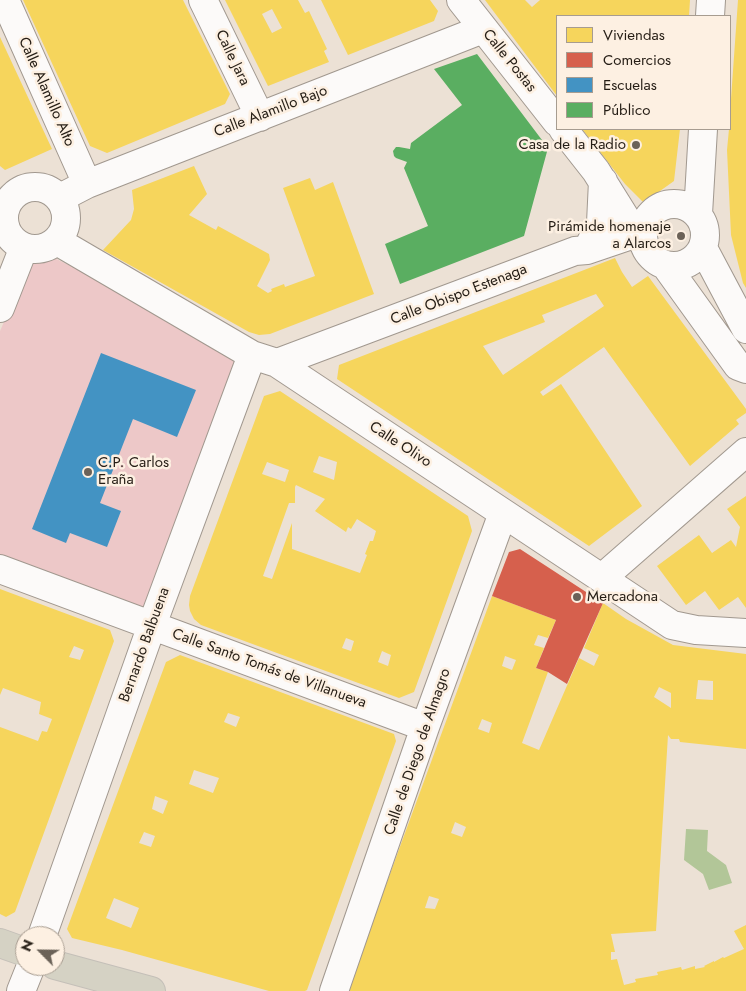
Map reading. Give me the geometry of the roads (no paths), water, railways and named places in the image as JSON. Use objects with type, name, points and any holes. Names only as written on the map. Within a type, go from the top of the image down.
[{"type":"highway","points":[[0,943],[15,948]]},
{"type":"highway","points":[[65,970],[151,991]]},
{"type":"highway","points":[[63,976],[85,991]]},
{"type":"street","name":"Calle Alamillo Alto","points":[[6,0],[87,184]]},
{"type":"street","name":"Calle Jara","points":[[203,0],[260,116]]},
{"type":"street","name":"Calle Postas","points":[[461,0],[556,121]]},
{"type":"street","points":[[710,15],[711,0]]},
{"type":"street","name":"Calle Alamillo Bajo","points":[[60,198],[87,184],[484,29]]},
{"type":"street","points":[[564,130],[596,170],[639,233],[648,254],[653,259],[666,266],[683,266],[694,260],[703,248],[706,236],[704,225],[698,214],[686,206],[678,204],[660,207],[652,214],[639,233]]},
{"type":"street","points":[[698,214],[703,130]]},
{"type":"street","points":[[587,250],[601,223],[603,182]]},
{"type":"street","points":[[0,308],[11,241],[4,224],[5,196],[32,186],[51,190],[60,198],[66,210],[65,226],[57,241],[50,246],[36,249],[11,241]]},
{"type":"street","name":"Calle Obispo Estenaga","points":[[264,359],[575,251],[587,250],[639,233]]},
{"type":"street","name":"Calle Olivo","points":[[57,241],[264,359],[504,513],[672,625],[696,630],[746,633]]},
{"type":"street","points":[[703,248],[746,329]]},
{"type":"street","points":[[666,266],[738,366],[746,369]]},
{"type":"street","name":"Bernardo Balbuena","points":[[46,926],[152,625],[264,359]]},
{"type":"street","points":[[602,578],[746,452]]},
{"type":"street","name":"Calle de Diego de Almagro","points":[[334,991],[425,727],[504,513]]},
{"type":"street","name":"Calle Santo Tomás de Villanueva","points":[[0,568],[425,727]]},
{"type":"street","points":[[21,991],[36,976]]},
{"type":"place","name":"Casa de la Radio","points":[[636,145]]},
{"type":"place","name":"Pirámide homenaje a Alarcos","points":[[681,236]]},
{"type":"place","name":"C.P. Carlos Eraña","points":[[88,472]]},
{"type":"place","name":"Mercadona","points":[[577,597]]}]
